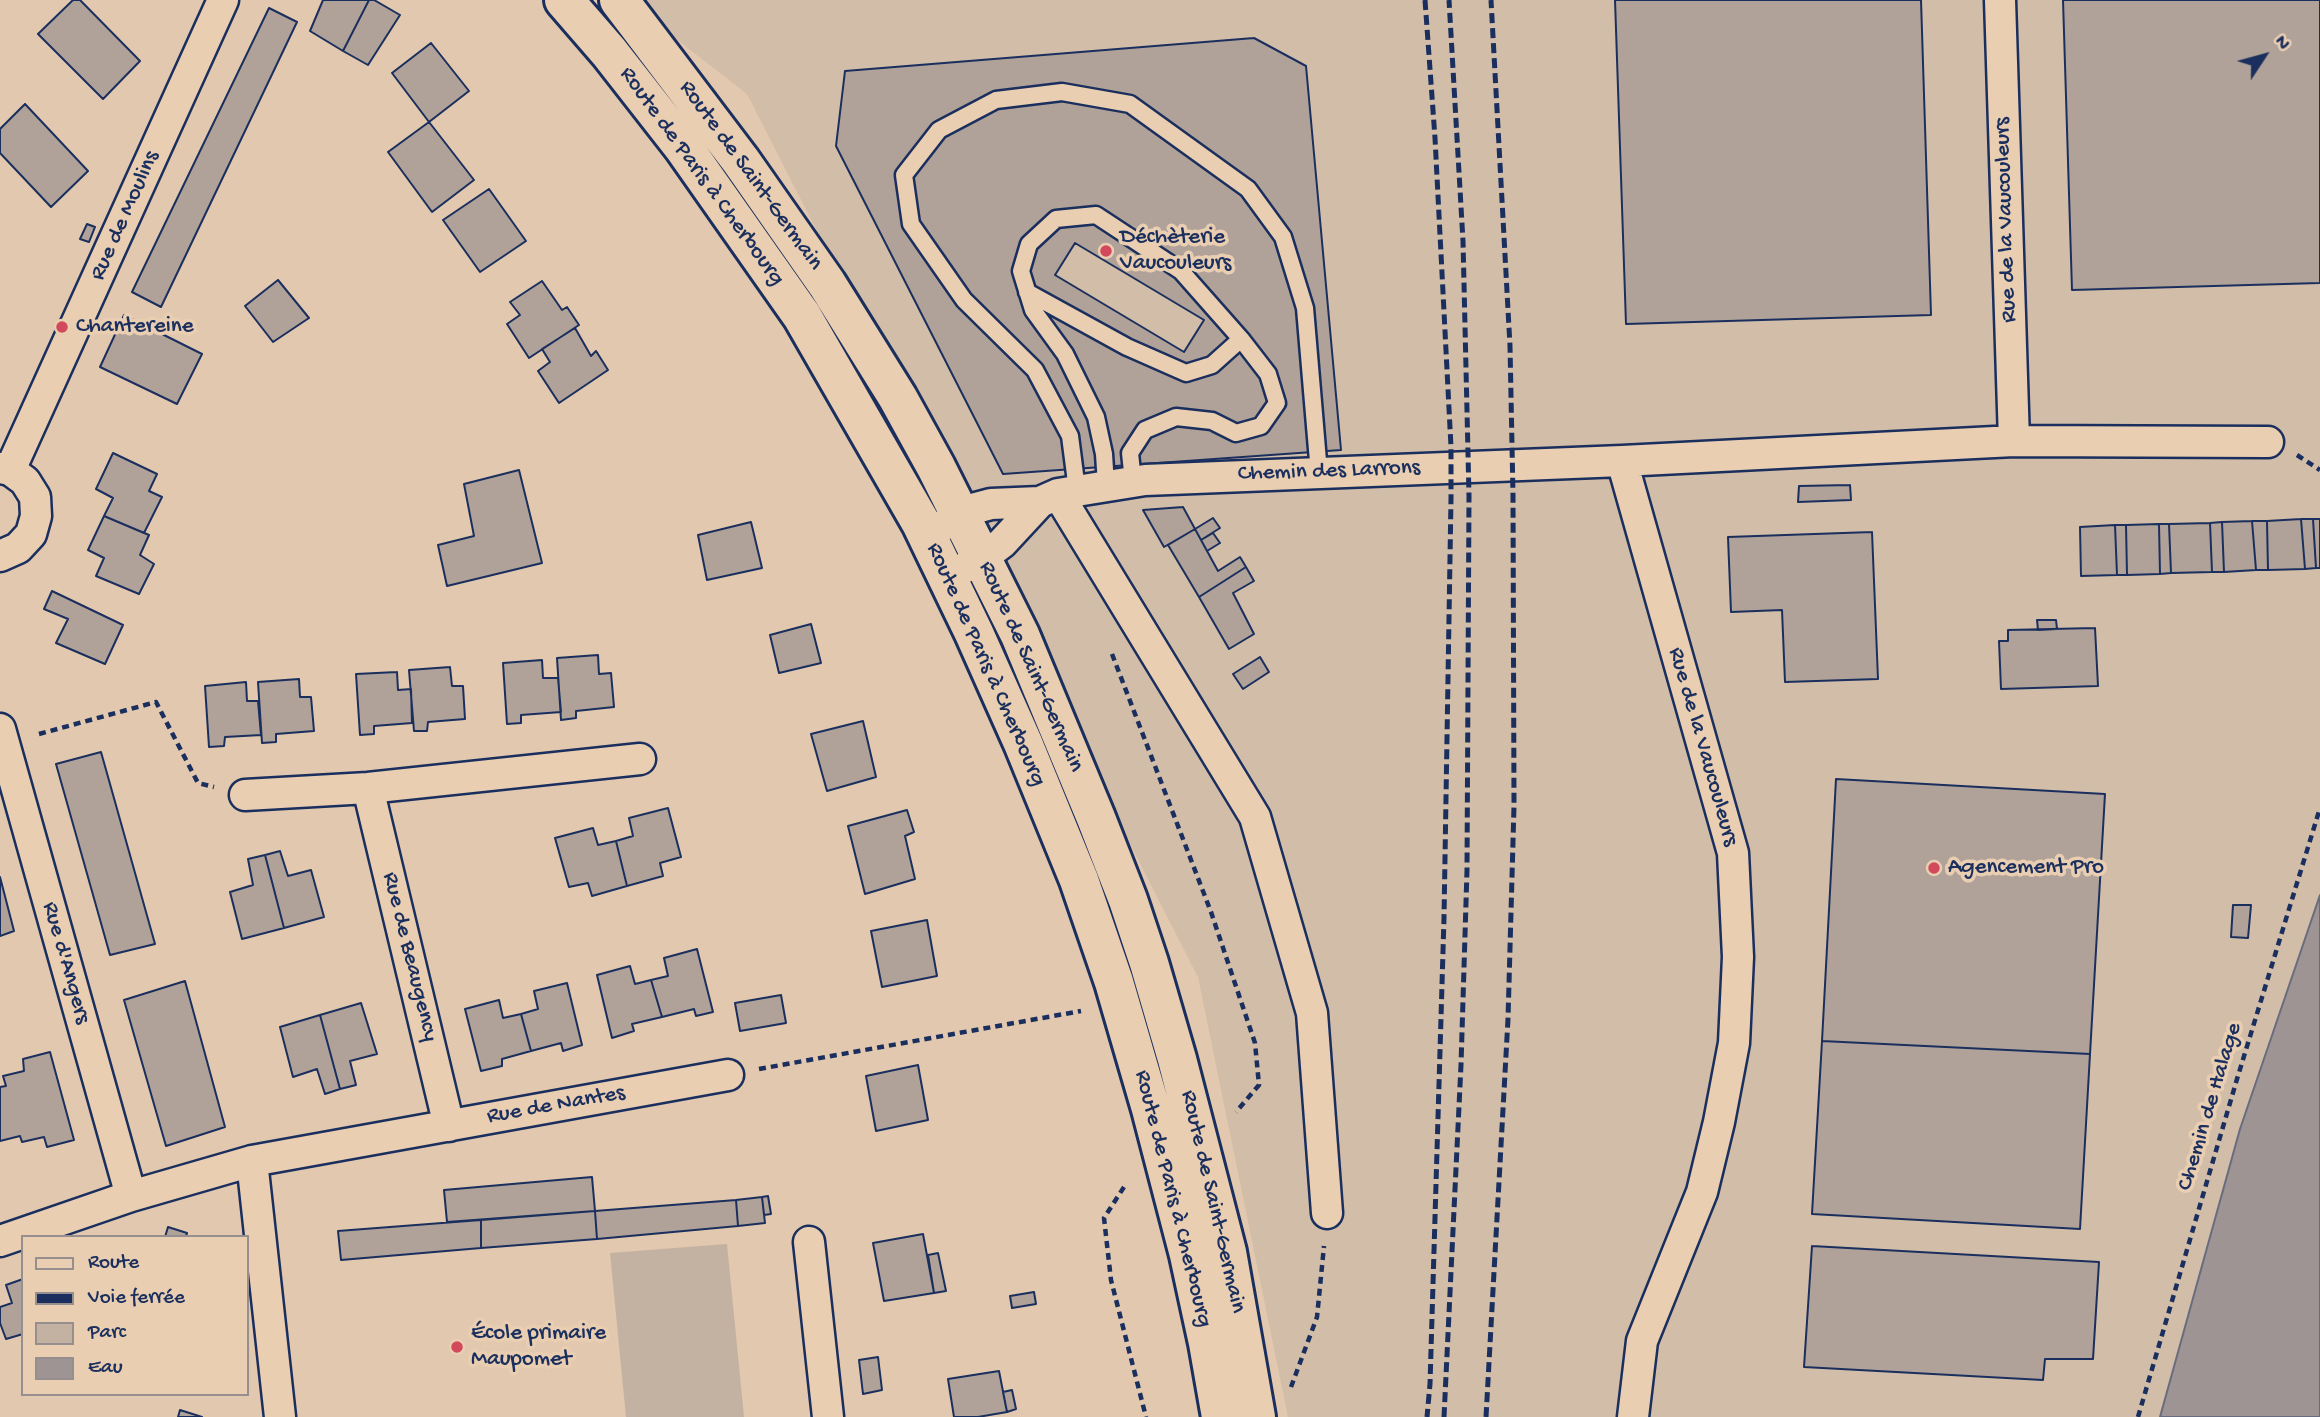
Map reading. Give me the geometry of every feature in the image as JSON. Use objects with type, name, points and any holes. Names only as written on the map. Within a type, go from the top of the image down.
[{"type":"main road","name":"Route de Paris à Cherbourg","points":[[564,0],[609,52],[684,148],[794,305],[926,534],[975,633],[1079,880],[1120,1003],[1189,1255],[1221,1417]]},
{"type":"main road","name":"Route de Saint-Germain","points":[[619,0],[741,161],[827,284],[898,398],[1020,635],[1128,900],[1149,963],[1181,1072],[1224,1240],[1256,1417]]},
{"type":"street","name":"Rue de Moulins","points":[[5,469],[223,0]]},
{"type":"street","name":"Rue de la Vaucouleurs","points":[[2000,0],[2014,441]]},
{"type":"street","points":[[1622,461],[2014,441],[2268,442]]},
{"type":"street","name":"Chemin des Larrons","points":[[926,534],[976,508],[1083,491],[1319,473],[1622,461]]},
{"type":"street","name":"Rue de la Vaucouleurs","points":[[1622,461],[1733,853],[1738,957],[1734,1043],[1718,1122],[1702,1192],[1642,1341],[1633,1417]]},
{"type":"street","points":[[0,556],[18,548],[31,534],[36,516],[35,497],[25,481],[5,469]]},
{"type":"street","points":[[947,577],[982,558],[1083,491],[1255,817],[1312,1013],[1327,1213]]},
{"type":"street","name":"Rue d'Angers","points":[[2,737],[131,1196]]},
{"type":"street","points":[[245,795],[368,789],[640,759]]},
{"type":"street","name":"Rue de Beaugency","points":[[368,789],[449,1126]]},
{"type":"street","name":"Rue de Nantes","points":[[0,1241],[131,1196],[252,1161],[728,1075]]},
{"type":"street","points":[[252,1161],[280,1417]]},
{"type":"street","points":[[809,1242],[828,1417]]},
{"type":"lane","points":[[1083,491],[1070,436],[1035,370],[964,300],[911,224],[904,175],[939,130],[996,100],[1062,92],[1130,104],[1248,189],[1283,237],[1304,308],[1319,473]]},
{"type":"lane","points":[[1096,215],[1181,271],[1268,374],[1277,403],[1261,426],[1236,433],[1212,421],[1176,418],[1145,430],[1130,453],[1083,491],[1104,454],[1096,417],[1065,354],[1033,310],[1021,271],[1029,244],[1056,219],[1096,215]]},
{"type":"lane","points":[[1027,292],[1126,348],[1186,373],[1212,365],[1241,339]]},
{"type":"path","points":[[1110,650],[1211,912],[1255,1043],[1259,1085],[1236,1112]]},
{"type":"path","points":[[2,737],[156,702],[198,783],[245,795]]},
{"type":"path","name":"Chemin de Halage","points":[[2138,1417],[2320,808]]},
{"type":"path","points":[[728,1075],[1120,1003]]},
{"type":"path","points":[[1124,1187],[1104,1218],[1111,1280],[1146,1417]]},
{"type":"path","points":[[1289,1392],[1317,1317],[1327,1213]]},
{"type":"shaded area","points":[[626,0],[2320,0],[2320,895],[2240,1129],[2160,1417],[1288,1417],[1198,977],[747,94]]},
{"type":"green space","points":[[727,1244],[744,1417],[626,1417],[610,1253]]},
{"type":"water","points":[[2320,895],[2320,1417],[2160,1417],[2240,1129]]},
{"type":"building","points":[[73,0],[80,0],[140,61],[103,99],[38,34]]},
{"type":"building","points":[[323,0],[369,0],[343,51],[310,31]]},
{"type":"building","points":[[369,0],[374,0],[400,15],[368,65],[343,51]]},
{"type":"building","points":[[1615,0],[1921,0],[1931,315],[1626,324]]},
{"type":"building","points":[[2063,0],[2320,0],[2320,283],[2072,290]]},
{"type":"building","points":[[269,8],[297,22],[161,307],[132,292]]},
{"type":"building","name":"Déchèterie Vaucouleurs","points":[[1254,38],[1306,66],[1341,450],[1003,474],[836,146],[845,71]]},
{"type":"building","points":[[431,43],[469,91],[429,122],[392,73]]},
{"type":"building","points":[[25,104],[88,171],[51,207],[0,153],[0,129]]},
{"type":"building","points":[[429,122],[474,180],[432,212],[388,152]]},
{"type":"building","points":[[489,189],[526,241],[480,272],[443,220]]},
{"type":"building","points":[[87,224],[95,227],[89,242],[80,239]]},
{"type":"building","points":[[1075,243],[1204,320],[1184,352],[1055,275]]},
{"type":"building","points":[[278,280],[309,318],[273,342],[245,306]]},
{"type":"building","points":[[542,281],[562,310],[567,307],[579,325],[529,358],[507,324],[520,315],[510,302]]},
{"type":"building","points":[[124,315],[202,354],[177,404],[100,367]]},
{"type":"building","points":[[575,328],[591,356],[596,351],[608,370],[559,403],[538,371],[550,362],[542,349]]},
{"type":"building","points":[[113,453],[157,474],[149,491],[162,497],[144,533],[104,516],[113,498],[96,489]]},
{"type":"building","points":[[519,470],[542,563],[447,586],[438,545],[474,536],[464,484]]},
{"type":"building","points":[[1850,485],[1851,500],[1798,502],[1799,486]]},
{"type":"building","points":[[1183,507],[1195,529],[1164,547],[1143,510]]},
{"type":"building","points":[[104,516],[149,535],[140,555],[154,564],[139,594],[96,576],[104,558],[88,550]]},
{"type":"building","points":[[1213,518],[1220,528],[1201,540],[1195,529]]},
{"type":"building","points":[[2301,519],[2305,569],[2268,570],[2267,521]]},
{"type":"building","points":[[2301,519],[2313,519],[2316,568],[2305,569]]},
{"type":"building","points":[[2313,519],[2320,519],[2320,568],[2316,568]]},
{"type":"building","points":[[2252,521],[2256,570],[2224,572],[2222,522]]},
{"type":"building","points":[[2252,521],[2267,521],[2268,570],[2256,570]]},
{"type":"building","points":[[751,522],[762,568],[707,580],[698,535]]},
{"type":"building","points":[[2222,522],[2224,572],[2212,572],[2210,523]]},
{"type":"building","points":[[2210,523],[2212,572],[2171,573],[2169,524]]},
{"type":"building","points":[[2159,524],[2169,524],[2171,573],[2160,574]]},
{"type":"building","points":[[2159,524],[2160,574],[2127,575],[2126,525]]},
{"type":"building","points":[[2115,525],[2126,525],[2127,575],[2117,575]]},
{"type":"building","points":[[2115,525],[2117,575],[2081,576],[2080,527]]},
{"type":"building","points":[[1195,529],[1218,571],[1240,557],[1246,567],[1199,597],[1168,545]]},
{"type":"building","points":[[1872,532],[1878,679],[1785,682],[1782,610],[1731,612],[1728,537]]},
{"type":"building","points":[[1213,533],[1220,543],[1207,551],[1201,540]]},
{"type":"building","points":[[1246,567],[1254,581],[1233,593],[1254,634],[1229,649],[1199,597]]},
{"type":"building","points":[[52,591],[123,625],[105,664],[56,643],[68,619],[44,609]]},
{"type":"building","points":[[2037,620],[2056,620],[2057,629],[2038,630]]},
{"type":"building","points":[[811,624],[821,663],[779,673],[770,635]]},
{"type":"building","points":[[2095,628],[2098,686],[2001,689],[1999,641],[2008,641],[2008,630]]},
{"type":"building","points":[[598,655],[599,674],[611,673],[614,707],[576,711],[576,718],[561,720],[557,658]]},
{"type":"building","points":[[1260,657],[1269,672],[1243,689],[1233,674]]},
{"type":"building","points":[[542,660],[543,678],[558,678],[561,712],[521,715],[521,723],[507,724],[503,663]]},
{"type":"building","points":[[450,667],[452,686],[463,686],[465,719],[428,722],[427,731],[414,731],[409,670]]},
{"type":"building","points":[[397,672],[398,690],[411,689],[412,723],[374,726],[374,734],[360,735],[356,674]]},
{"type":"building","points":[[299,679],[300,697],[311,697],[314,731],[276,734],[276,742],[262,743],[258,682]]},
{"type":"building","points":[[246,682],[247,701],[258,701],[261,735],[225,737],[224,746],[209,747],[205,686]]},
{"type":"building","points":[[863,721],[876,777],[827,791],[811,734]]},
{"type":"building","points":[[101,752],[155,944],[110,955],[56,764]]},
{"type":"building","points":[[1836,779],[2105,794],[2090,1054],[1822,1041]]},
{"type":"building","points":[[668,808],[681,857],[660,863],[663,876],[627,886],[616,841],[633,836],[629,818]]},
{"type":"building","points":[[907,810],[914,832],[905,836],[915,879],[865,894],[848,826]]},
{"type":"building","points":[[593,828],[598,845],[616,841],[627,886],[592,896],[588,883],[569,887],[555,838]]},
{"type":"building","points":[[280,851],[288,876],[311,870],[324,917],[284,928],[265,855]]},
{"type":"building","points":[[265,855],[284,928],[242,939],[230,892],[253,885],[248,859]]},
{"type":"building","points":[[0,877],[14,931],[0,936]]},
{"type":"building","points":[[2233,905],[2251,905],[2248,938],[2231,937]]},
{"type":"building","points":[[927,920],[937,976],[882,987],[871,931]]},
{"type":"building","points":[[697,949],[713,1012],[696,1016],[694,1009],[662,1017],[651,980],[668,976],[664,958]]},
{"type":"building","points":[[630,966],[635,984],[651,980],[662,1017],[632,1024],[634,1031],[612,1038],[597,975]]},
{"type":"building","points":[[185,981],[225,1127],[166,1146],[124,1000]]},
{"type":"building","points":[[567,983],[582,1045],[563,1051],[561,1043],[531,1051],[521,1014],[538,1009],[534,991]]},
{"type":"building","points":[[781,995],[786,1023],[740,1031],[735,1003]]},
{"type":"building","points":[[499,1000],[503,1018],[521,1014],[531,1051],[502,1059],[502,1066],[481,1071],[465,1009]]},
{"type":"building","points":[[361,1003],[377,1054],[350,1061],[356,1085],[340,1089],[320,1015]]},
{"type":"building","points":[[320,1015],[340,1089],[325,1094],[317,1069],[293,1077],[280,1027]]},
{"type":"building","points":[[1822,1041],[2090,1054],[2080,1229],[1812,1214]]},
{"type":"building","points":[[50,1052],[74,1140],[47,1147],[44,1137],[22,1142],[20,1136],[0,1141],[0,1087],[6,1086],[3,1076],[24,1071],[23,1059]]},
{"type":"building","points":[[918,1065],[928,1120],[876,1131],[866,1076]]},
{"type":"building","points":[[592,1177],[595,1211],[447,1222],[444,1190]]},
{"type":"building","points":[[768,1196],[771,1214],[764,1215],[762,1197]]},
{"type":"building","points":[[762,1197],[765,1223],[738,1226],[736,1200]]},
{"type":"building","points":[[736,1200],[738,1226],[597,1239],[595,1211]]},
{"type":"building","points":[[595,1211],[597,1239],[481,1248],[481,1220]]},
{"type":"building","points":[[481,1220],[481,1248],[341,1260],[338,1231]]},
{"type":"building","points":[[168,1227],[187,1233],[186,1235],[166,1235]]},
{"type":"building","points":[[923,1234],[934,1293],[884,1301],[873,1243]]},
{"type":"building","points":[[1812,1246],[2099,1262],[2093,1359],[2045,1359],[2043,1380],[1804,1367]]},
{"type":"building","points":[[938,1253],[946,1291],[934,1293],[928,1255]]},
{"type":"building","points":[[21,1280],[21,1335],[6,1339],[0,1323],[0,1307],[12,1303],[6,1285]]},
{"type":"building","points":[[1034,1292],[1036,1304],[1012,1308],[1010,1296]]},
{"type":"building","points":[[878,1357],[882,1390],[863,1394],[859,1360]]},
{"type":"building","points":[[999,1371],[1007,1412],[978,1417],[954,1417],[948,1379]]},
{"type":"building","points":[[1012,1390],[1016,1409],[1007,1412],[1003,1392]]},
{"type":"building","points":[[180,1410],[202,1417],[178,1417]]},
{"type":"railway","points":[[1425,0],[1451,447],[1444,918],[1427,1417]]},
{"type":"railway","points":[[1444,1417],[1461,1065],[1467,870],[1469,496],[1463,241],[1449,0]]},
{"type":"railway","points":[[1486,1417],[1508,1019],[1514,806],[1510,346],[1491,0]]},
{"type":"place","name":"Déchèterie Vaucouleurs","points":[[1106,251]]},
{"type":"place","name":"Chantereine","points":[[62,327]]},
{"type":"place","name":"Agencement Pro","points":[[1934,868]]},
{"type":"place","name":"École primaire Maupomet","points":[[457,1347]]}]
